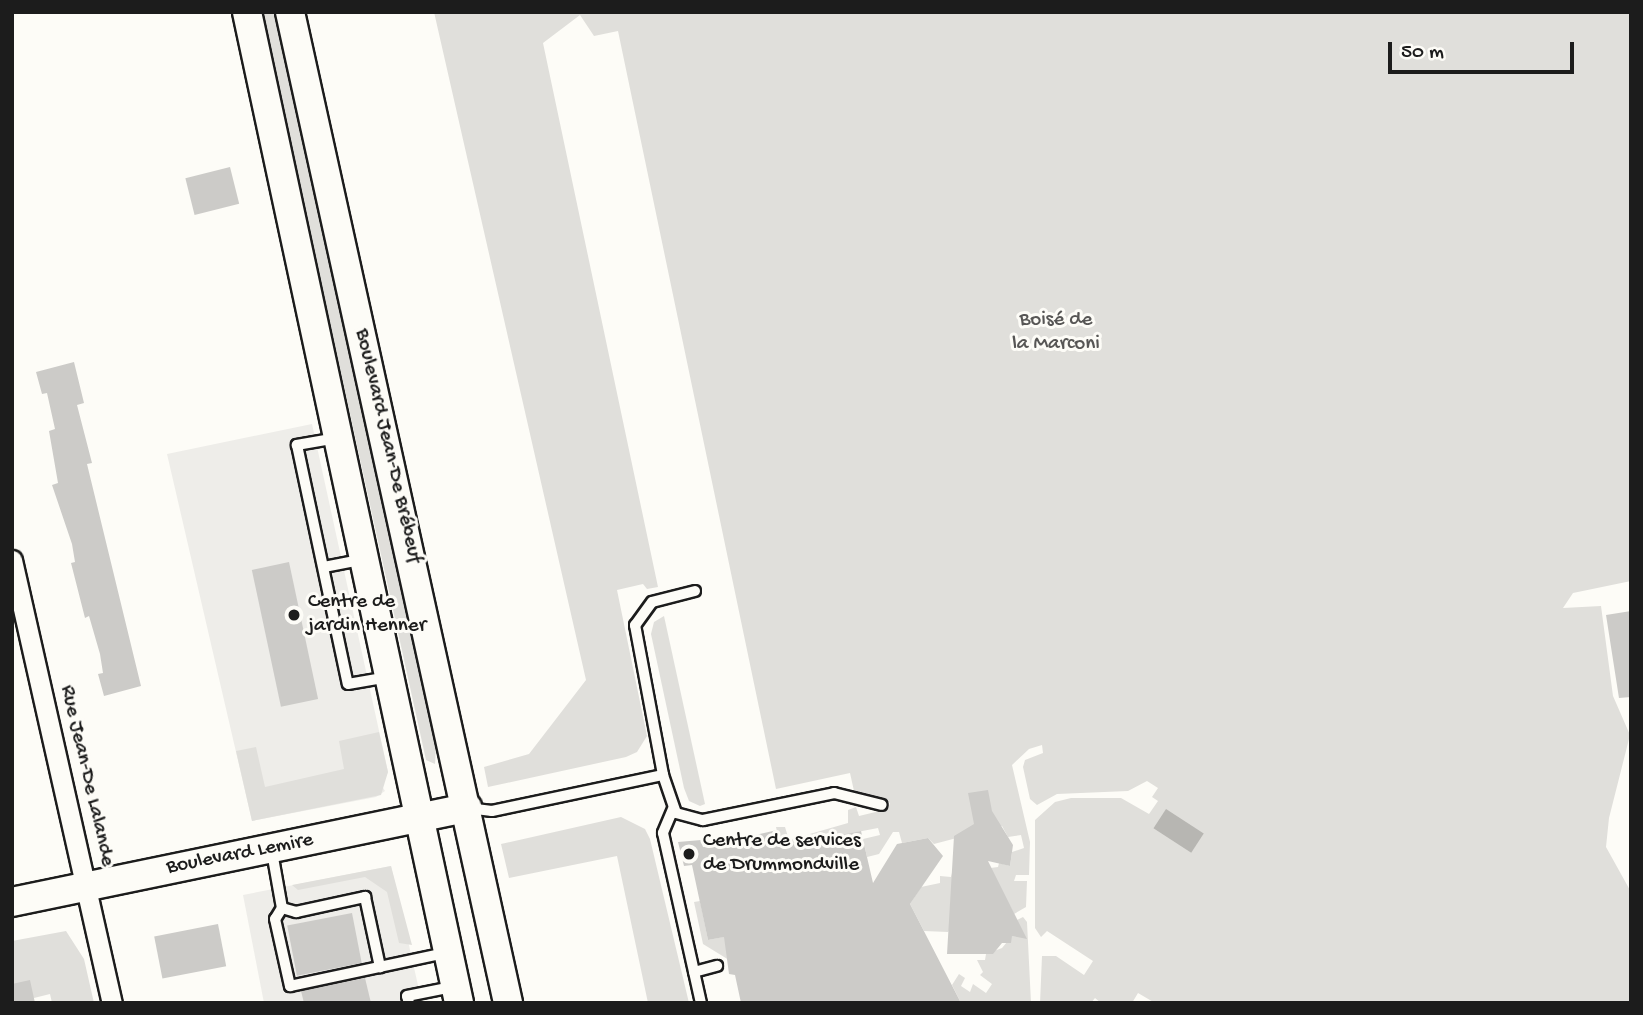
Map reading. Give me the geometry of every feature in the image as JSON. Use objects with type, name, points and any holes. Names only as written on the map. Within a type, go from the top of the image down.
[{"type":"main road","name":"Boulevard Jean-De Brébeuf","points":[[247,12],[392,676],[457,995]]},
{"type":"main road","name":"Boulevard Jean-De Brébeuf","points":[[290,12],[508,1003]]},
{"type":"main road","name":"Boulevard Lemire","points":[[12,902],[467,808]]},
{"type":"street","name":"Rue Jean-De Lalande","points":[[12,560],[88,886],[112,1003]]},
{"type":"lane","points":[[340,437],[297,445],[348,684],[392,676]]},
{"type":"lane","points":[[324,567],[366,559]]},
{"type":"lane","points":[[695,591],[652,602],[635,625],[663,775],[673,808],[663,833],[701,1003]]},
{"type":"lane","points":[[467,808],[492,811],[663,775]]},
{"type":"lane","points":[[673,808],[695,821],[834,793],[882,805]]},
{"type":"lane","points":[[271,849],[282,908],[275,919],[290,986],[449,953]]},
{"type":"lane","points":[[282,908],[296,912],[365,897],[380,967]]},
{"type":"lane","points":[[694,972],[717,966]]},
{"type":"lane","points":[[409,1003],[407,996],[457,995]]},
{"type":"shaded area","points":[[312,424],[388,772],[382,786],[385,791],[376,797],[252,821],[167,454]]},
{"type":"shaded area","points":[[1166,809],[1204,834],[1191,853],[1153,828]]},
{"type":"shaded area","points":[[391,866],[422,1003],[264,1003],[243,895]]},
{"type":"green space","points":[[262,12],[275,12],[387,510],[436,747],[435,764],[426,760]]},
{"type":"green space","name":"Boisé de la Marconi","points":[[434,12],[1631,12],[1631,581],[1573,593],[1563,608],[1601,606],[1613,696],[1630,735],[1609,818],[1606,847],[1631,892],[1631,1003],[1155,1003],[1138,993],[1132,1003],[1101,1003],[1095,998],[1091,1003],[1040,1003],[1042,956],[1056,956],[1084,975],[1093,961],[1047,931],[1041,937],[1035,928],[1035,820],[1055,802],[1071,798],[1121,798],[1149,814],[1158,801],[1152,797],[1158,788],[1147,781],[1128,791],[1057,794],[1037,805],[1030,799],[1023,767],[1025,760],[1043,753],[1042,745],[1029,749],[1012,765],[1030,842],[1029,875],[1016,875],[1014,881],[1027,881],[1026,907],[1014,914],[1010,906],[954,923],[948,932],[924,931],[910,904],[921,887],[940,883],[940,876],[951,877],[952,873],[998,867],[999,863],[1010,866],[1012,852],[1024,848],[1021,835],[1008,837],[1002,826],[934,844],[928,838],[902,843],[899,832],[893,832],[879,854],[867,857],[863,839],[880,835],[878,828],[805,842],[804,847],[782,853],[776,827],[785,827],[789,840],[848,823],[848,810],[856,807],[859,816],[888,809],[890,803],[854,791],[850,773],[776,789],[618,31],[594,36],[580,15],[543,43],[658,587],[647,589],[643,584],[617,590],[647,736],[637,752],[626,757],[488,787],[484,767],[529,754],[586,680]]},
{"type":"green space","points":[[664,616],[705,804],[700,806],[689,801],[684,788],[651,634],[654,622]]},
{"type":"green space","points":[[379,732],[388,772],[381,795],[252,821],[236,751],[256,747],[265,787],[344,769],[339,741]]},
{"type":"green space","points":[[621,817],[645,829],[650,839],[689,1003],[648,1003],[617,856],[509,878],[501,844]]},
{"type":"green space","points":[[391,866],[412,945],[399,943],[387,892],[365,877],[298,890],[292,885]]},
{"type":"green space","points":[[700,901],[708,940],[728,936],[729,960],[703,944],[694,902]]},
{"type":"green space","points":[[1023,917],[1027,922],[1031,1003],[961,1003],[952,985],[959,974],[965,978],[961,986],[970,992],[973,984],[986,993],[992,984],[980,975],[983,972],[977,960],[985,960],[986,954],[1002,948],[1012,936],[1019,937],[1017,920]]},
{"type":"green space","points":[[66,931],[84,959],[94,1003],[52,1003],[50,994],[34,998],[12,984],[12,941]]},
{"type":"building","points":[[230,167],[239,204],[195,215],[185,178]]},
{"type":"building","points":[[74,362],[84,403],[77,405],[92,463],[87,464],[141,686],[104,696],[98,674],[103,673],[100,654],[89,616],[85,618],[71,563],[75,562],[72,544],[52,485],[58,483],[49,431],[55,429],[47,393],[42,394],[36,372]]},
{"type":"building","points":[[289,562],[318,699],[281,707],[252,570]]},
{"type":"building","points":[[1631,611],[1631,697],[1619,698],[1606,615]]},
{"type":"building","points":[[988,790],[992,811],[1013,845],[1010,866],[988,861],[1027,939],[1012,936],[1011,943],[1002,943],[993,954],[947,954],[954,836],[974,824],[968,793]]},
{"type":"building","points":[[777,830],[781,847],[861,831],[873,883],[897,844],[928,838],[943,856],[910,904],[961,1003],[741,1003],[735,975],[729,974],[724,937],[708,940],[692,865],[684,866],[678,842],[701,840],[703,847]]},
{"type":"building","points":[[352,913],[362,963],[297,976],[287,926]]},
{"type":"building","points":[[218,924],[226,966],[162,979],[154,936]]},
{"type":"building","points":[[365,978],[371,1003],[304,1003],[301,991]]},
{"type":"building","points":[[30,980],[35,1003],[12,1003],[12,984]]},
{"type":"place","name":"Centre de jardin Henner","points":[[294,615]]},
{"type":"place","name":"Centre de services de Drummondville","points":[[689,854]]}]
